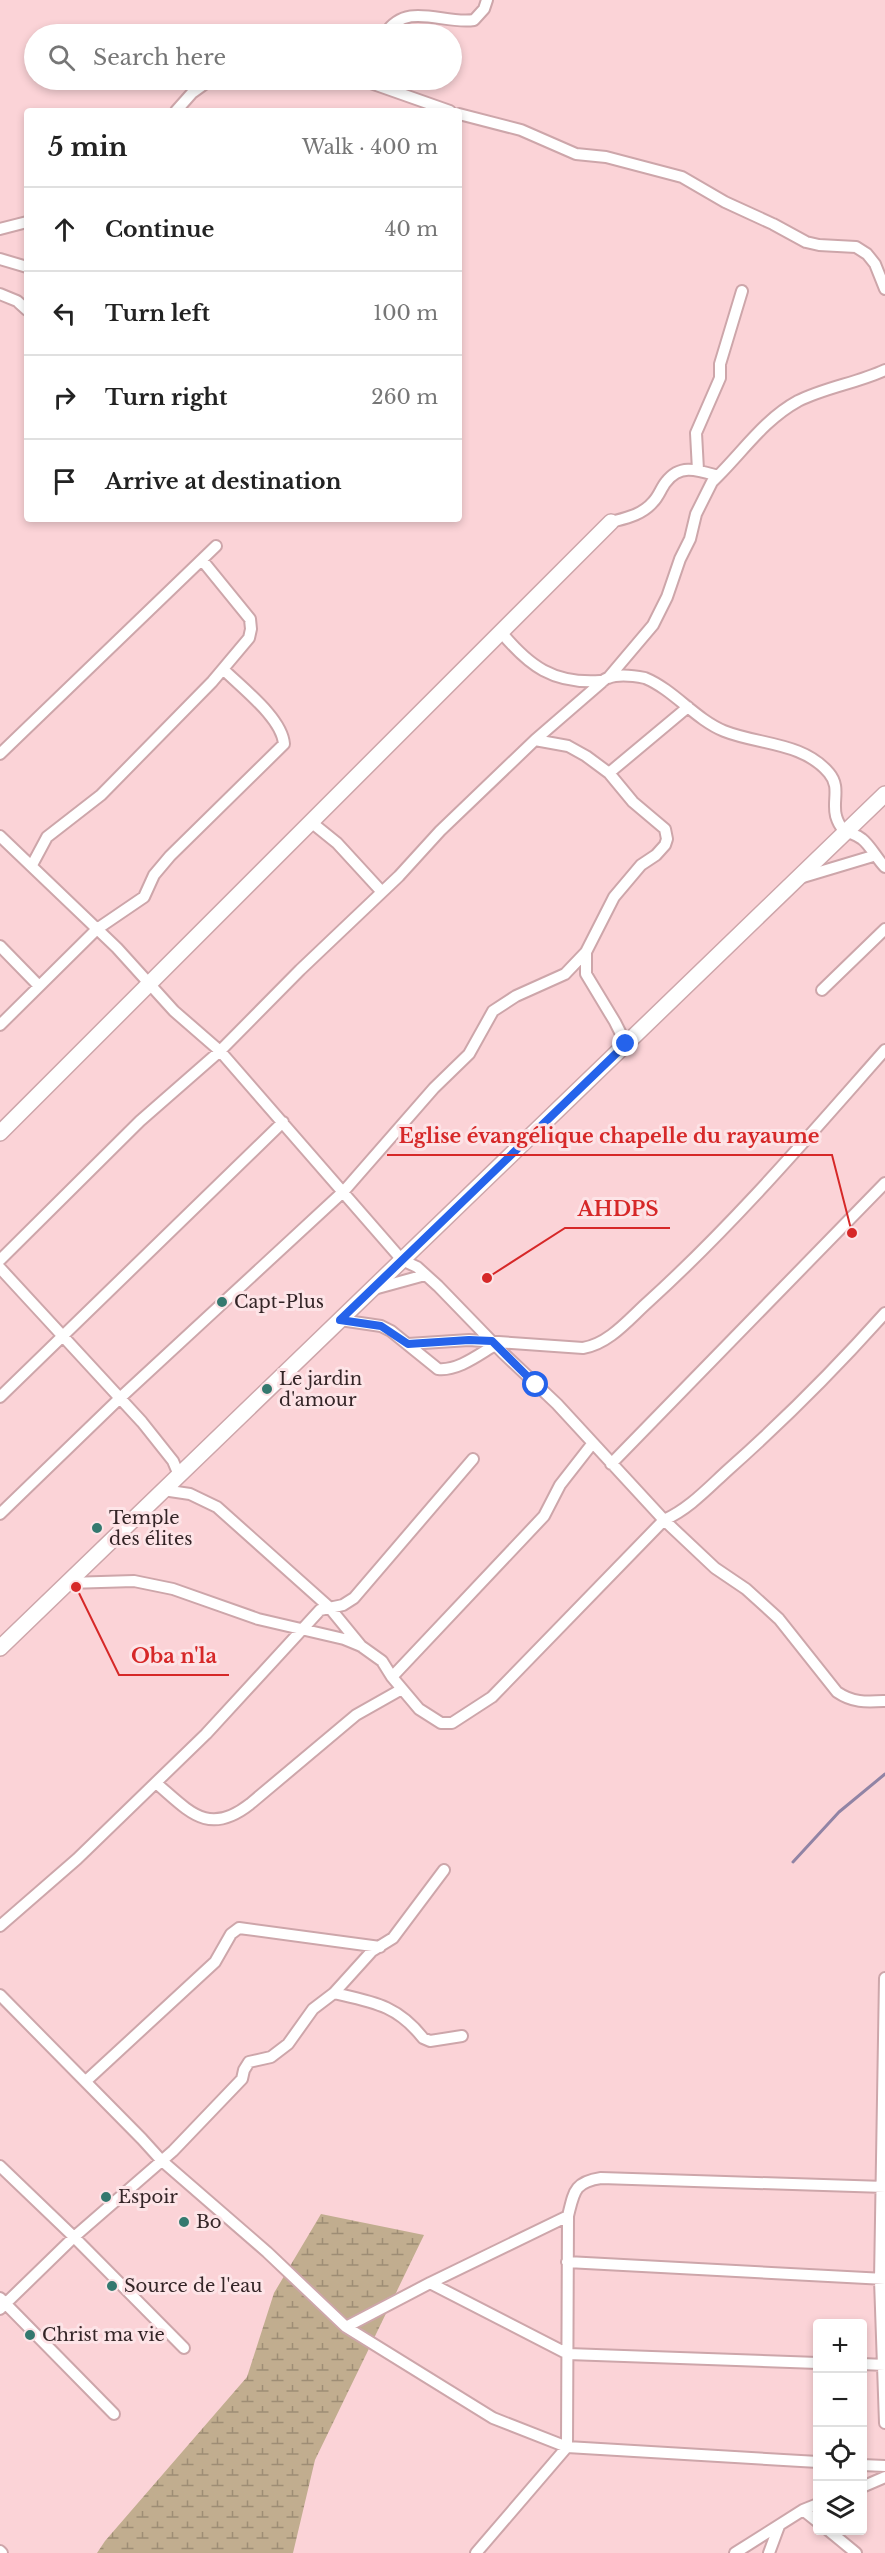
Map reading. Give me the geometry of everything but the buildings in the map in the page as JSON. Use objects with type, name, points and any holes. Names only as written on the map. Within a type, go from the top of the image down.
[{"type":"street","points":[[395,24],[410,16],[422,15],[462,22],[474,20],[484,9],[487,0]]},
{"type":"street","points":[[179,108],[196,90]]},
{"type":"street","points":[[390,90],[441,108]]},
{"type":"street","points":[[462,115],[521,130],[576,153],[606,157],[682,177],[725,202],[806,242],[856,247],[867,254],[875,264],[885,289]]},
{"type":"street","points":[[0,229],[24,223]]},
{"type":"street","points":[[0,260],[24,266]]},
{"type":"street","points":[[698,470],[696,433],[720,378],[722,357],[742,291]]},
{"type":"street","points":[[0,294],[17,301],[24,307]]},
{"type":"street","points":[[0,1260],[141,1121],[220,1051],[300,969],[382,892],[440,831],[535,740],[605,680],[653,625],[690,539],[696,514],[712,482],[760,429],[796,402],[885,370]]},
{"type":"street","points":[[0,1133],[611,522],[634,516],[646,508],[652,503],[665,482],[682,469],[698,470],[718,476]]},
{"type":"street","points":[[0,754],[216,546]]},
{"type":"street","points":[[32,865],[47,837],[101,795],[223,669],[249,638],[250,619],[202,560]]},
{"type":"street","points":[[501,632],[528,663],[544,672],[557,677],[605,680],[636,676],[645,678],[706,722],[724,731],[794,749],[828,771],[837,786],[836,816],[845,832],[864,840],[873,856],[885,867]]},
{"type":"street","points":[[0,1025],[97,929],[144,897],[154,875],[170,856],[284,744],[283,733],[272,718],[223,669]]},
{"type":"street","points":[[609,773],[688,707]]},
{"type":"street","points":[[0,1514],[120,1398],[344,1191],[434,1088],[469,1054],[493,1011],[516,996],[565,974],[586,952],[614,897],[641,865],[656,855],[667,839],[665,829],[633,802],[609,773],[576,750],[535,740]]},
{"type":"street","points":[[0,1648],[885,794]]},
{"type":"street","points":[[311,822],[337,843],[382,892]]},
{"type":"street","points":[[0,836],[97,929],[174,1011],[220,1051],[402,1260],[417,1267],[557,1404],[664,1520],[715,1568],[746,1589],[779,1619],[837,1692],[848,1700],[885,1701]]},
{"type":"street","points":[[797,879],[873,856]]},
{"type":"street","points":[[822,990],[885,929]]},
{"type":"street","points":[[0,946],[39,986]]},
{"type":"street","points":[[586,952],[586,974],[626,1044]]},
{"type":"street","points":[[408,1344],[469,1340],[583,1348],[591,1347],[611,1336],[669,1283],[772,1178],[885,1050]]},
{"type":"street","points":[[0,1397],[283,1122]]},
{"type":"street","points":[[611,1464],[885,1183]]},
{"type":"street","points":[[0,1268],[120,1398],[163,1448],[179,1475]]},
{"type":"street","points":[[371,1290],[425,1275]]},
{"type":"street","points":[[68,1583],[134,1581],[172,1589],[258,1619],[344,1639],[361,1646],[382,1661],[392,1677],[419,1709],[441,1723],[452,1723],[463,1718],[492,1696],[664,1520],[681,1513],[748,1451],[845,1358],[885,1313]]},
{"type":"street","points":[[340,1320],[381,1326],[408,1344],[438,1369],[447,1370],[493,1343]]},
{"type":"street","points":[[392,1677],[544,1516],[560,1485],[592,1443]]},
{"type":"street","points":[[0,1926],[77,1858],[206,1734],[320,1610],[343,1605],[354,1598],[473,1459]]},
{"type":"street","points":[[163,1490],[190,1494],[217,1507],[329,1607],[361,1646]]},
{"type":"street","points":[[156,1783],[193,1814],[207,1820],[223,1820],[238,1814],[356,1715],[402,1689]]},
{"type":"street","points":[[114,2414],[2,2304],[190,2135],[242,2079],[249,2062],[276,2054],[288,2044],[307,2015],[334,1993],[372,1951],[393,1938],[444,1870]]},
{"type":"street","points":[[86,2081],[215,1962],[231,1934],[239,1928],[380,1947]]},
{"type":"street","points":[[885,1978],[883,2279],[885,2423]]},
{"type":"street","points":[[334,1993],[392,2009],[423,2038],[430,2040],[462,2036]]},
{"type":"street","points":[[0,1995],[161,2160],[267,2252],[346,2327],[493,2418],[567,2447],[813,2462]]},
{"type":"street","points":[[0,2166],[184,2348]]},
{"type":"street","points":[[476,2553],[567,2447],[568,2216],[574,2193],[581,2184],[586,2180],[601,2178],[884,2187]]},
{"type":"street","points":[[346,2327],[568,2216]]},
{"type":"street","points":[[567,2262],[883,2279]]},
{"type":"street","points":[[430,2283],[568,2354],[813,2363]]},
{"type":"street","points":[[867,2364],[884,2365]]},
{"type":"street","points":[[867,2465],[885,2466]]},
{"type":"street","points":[[867,2485],[885,2477]]},
{"type":"street","points":[[735,2553],[813,2506]]},
{"type":"street","points":[[803,2510],[813,2518]]},
{"type":"street","points":[[769,2553],[779,2525]]},
{"type":"street","points":[[834,2535],[856,2553]]},
{"type":"green space","points":[[321,2214],[424,2235],[315,2460],[293,2553],[97,2553],[247,2377],[274,2293]]},
{"type":"waterway","points":[[793,1862],[839,1812],[885,1774]]},
{"type":"place","name":"Eglise évangélique chapelle du rayaume","points":[[852,1233]]},
{"type":"place","name":"AHDPS","points":[[487,1278]]},
{"type":"place","name":"Capt-Plus","points":[[222,1302]]},
{"type":"place","name":"Le jardin d'amour","points":[[267,1389]]},
{"type":"place","name":"Temple des élites","points":[[97,1528]]},
{"type":"place","name":"Oba n'la","points":[[76,1587]]},
{"type":"place","name":"Espoir","points":[[106,2197]]},
{"type":"place","name":"Bo","points":[[184,2222]]},
{"type":"place","name":"Source de l'eau","points":[[112,2286]]},
{"type":"place","name":"Christ ma vie","points":[[30,2335]]},
{"type":"route","points":[[536,1385],[492,1341],[469,1340],[408,1344],[381,1326],[340,1320],[626,1044]]}]
